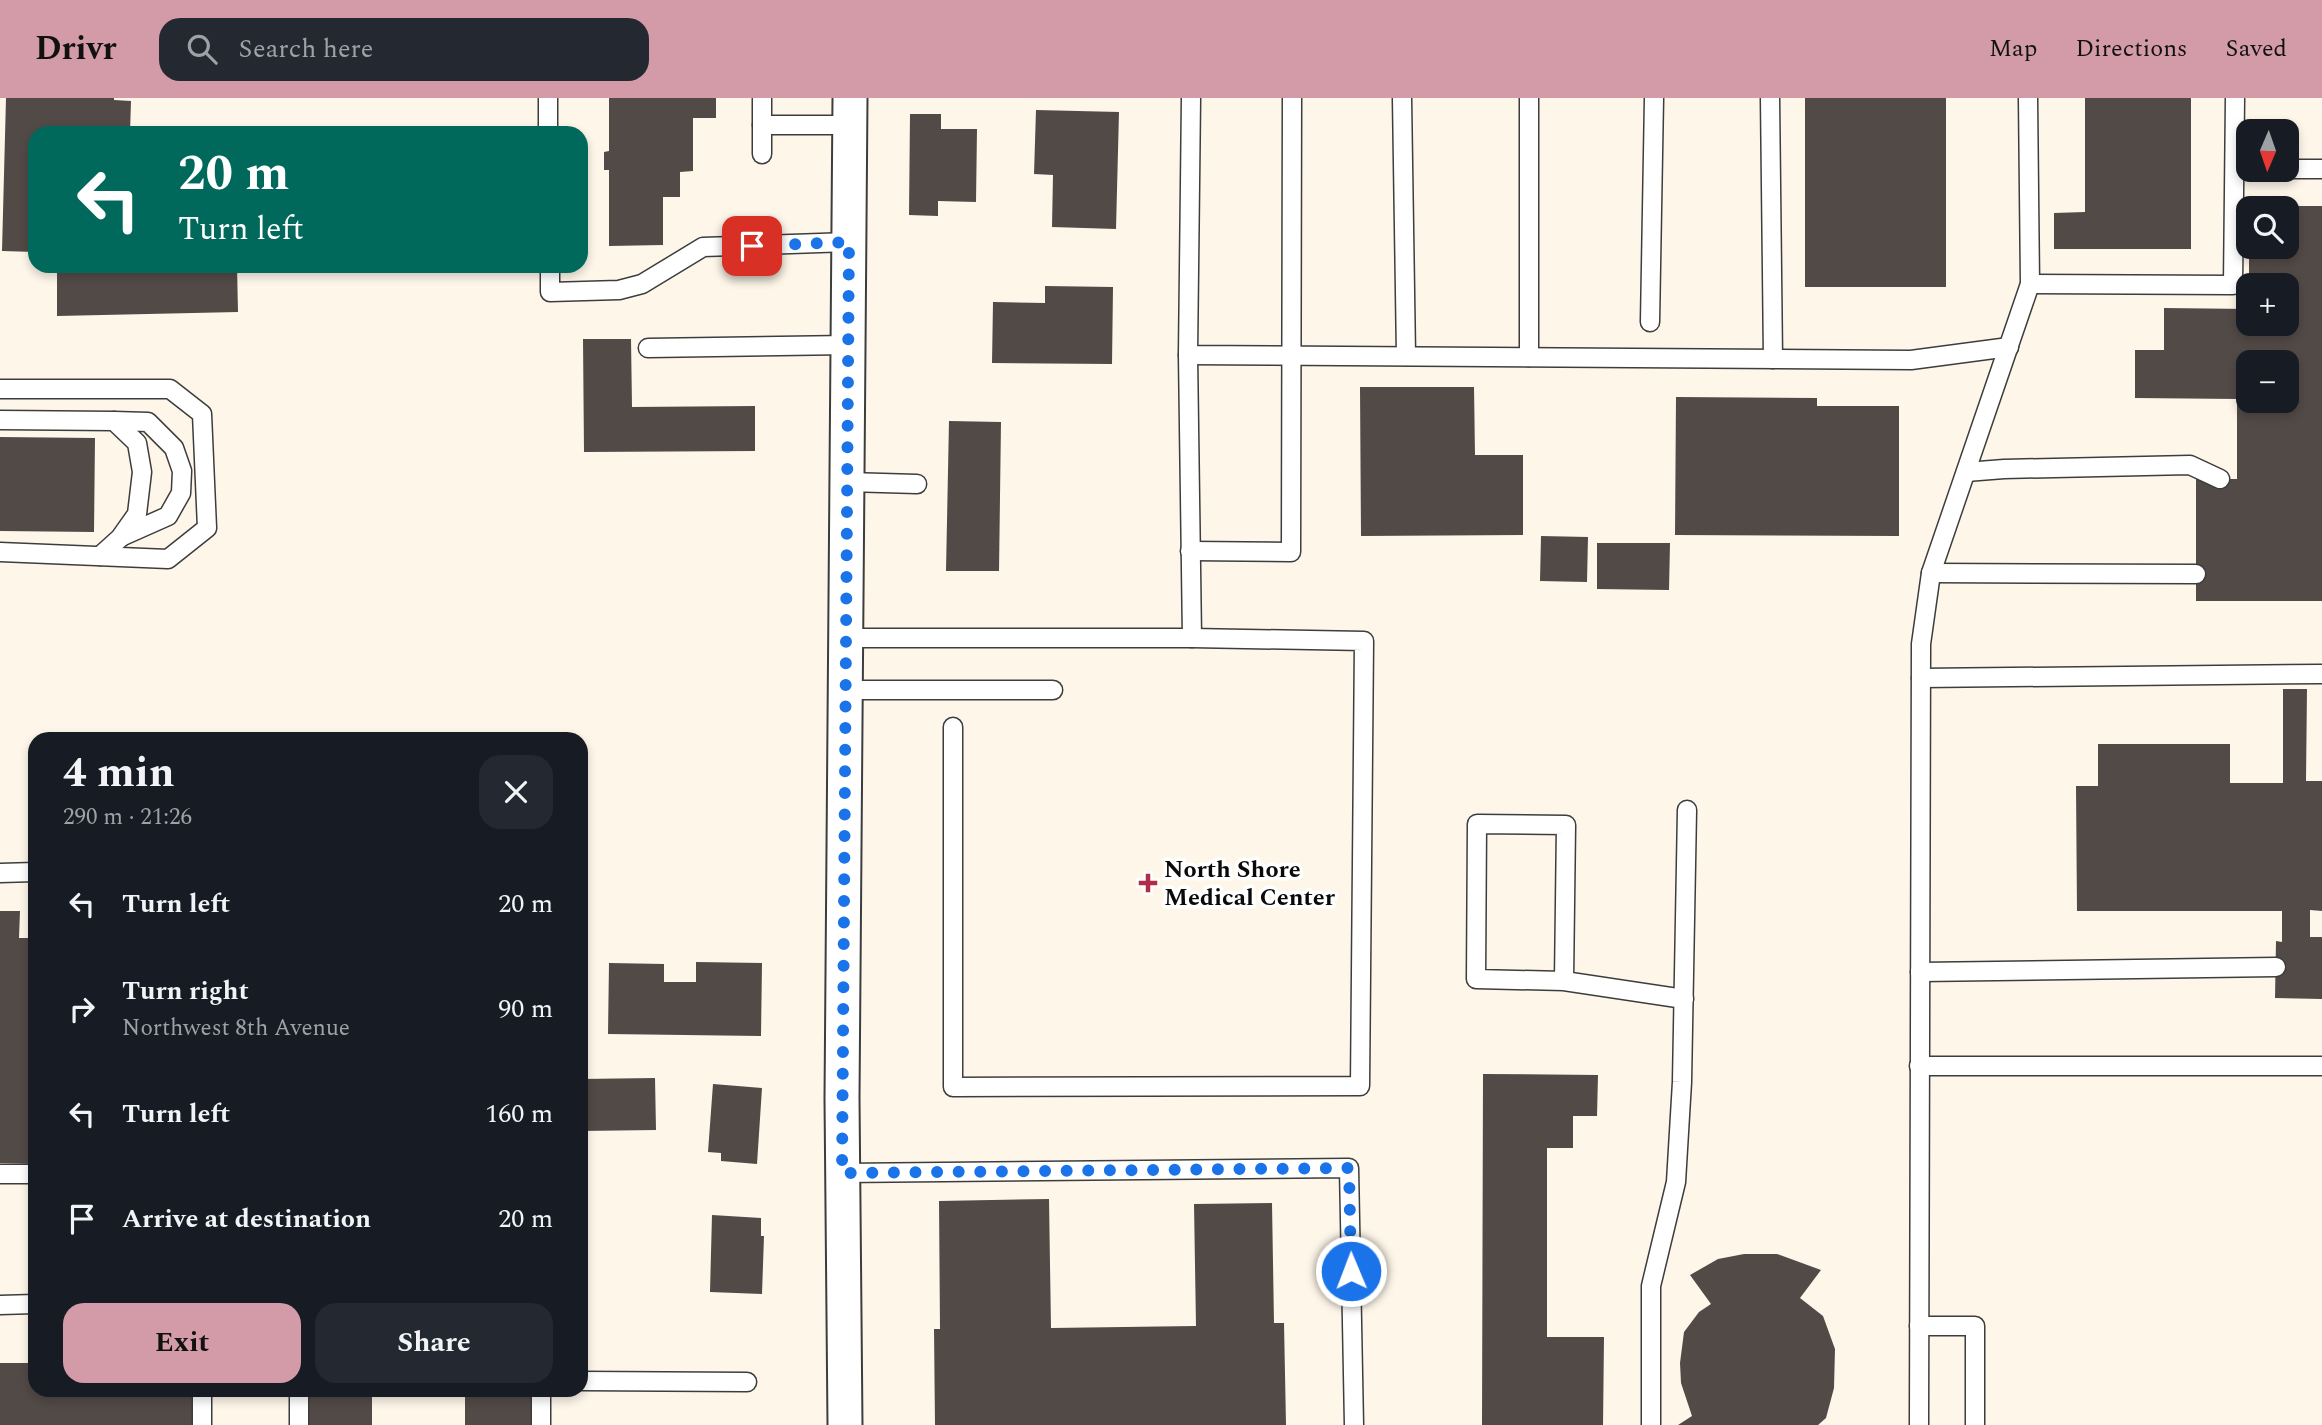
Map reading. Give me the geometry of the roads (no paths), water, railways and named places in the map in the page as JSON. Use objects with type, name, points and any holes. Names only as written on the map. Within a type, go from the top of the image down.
[{"type":"street","points":[[845,1425],[842,1173],[850,112]]},
{"type":"lane","points":[[1191,98],[1188,355],[1192,638]]},
{"type":"lane","points":[[1190,551],[1291,552],[1292,98]]},
{"type":"lane","points":[[1402,98],[1406,356]]},
{"type":"lane","points":[[1529,98],[1529,357]]},
{"type":"lane","points":[[1650,322],[1654,98]]},
{"type":"lane","points":[[1770,98],[1773,359]]},
{"type":"lane","points":[[1919,1425],[1921,644],[1931,573],[2030,284],[2028,98]]},
{"type":"lane","points":[[2235,98],[2237,119]]},
{"type":"lane","points":[[548,99],[548,126]]},
{"type":"lane","points":[[762,99],[762,154]]},
{"type":"lane","points":[[762,125],[850,112]]},
{"type":"lane","points":[[2300,169],[2322,169]]},
{"type":"lane","points":[[2030,284],[2233,285],[2240,182]]},
{"type":"lane","points":[[550,273],[550,292],[619,290],[642,284],[703,247],[849,242]]},
{"type":"lane","points":[[648,348],[848,345]]},
{"type":"lane","points":[[1188,355],[1911,360],[2009,347]]},
{"type":"lane","points":[[0,389],[170,389],[202,414],[207,528],[168,559],[0,552]]},
{"type":"lane","points":[[0,420],[148,422],[174,448],[182,471],[181,493],[167,516],[120,538]]},
{"type":"lane","points":[[100,556],[120,538],[137,514],[142,472],[136,443],[114,421]]},
{"type":"lane","points":[[1966,472],[2190,466],[2220,479]]},
{"type":"lane","points":[[847,482],[917,484]]},
{"type":"lane","points":[[1931,573],[2196,574]]},
{"type":"lane","points":[[846,638],[1364,641],[1360,1086],[953,1087],[953,727]]},
{"type":"lane","points":[[1920,678],[2322,674]]},
{"type":"lane","points":[[846,690],[1053,690]]},
{"type":"lane","points":[[1650,1425],[1651,1286],[1676,1182],[1682,1082],[1687,810]]},
{"type":"lane","points":[[1564,981],[1566,825],[1477,824],[1476,979],[1564,981],[1684,999]]},
{"type":"lane","points":[[0,873],[28,872]]},
{"type":"lane","points":[[1920,972],[2276,967]]},
{"type":"lane","points":[[1919,1066],[2322,1066]]},
{"type":"lane","points":[[842,1173],[1349,1168],[1354,1425]]},
{"type":"lane","points":[[0,1174],[28,1174]]},
{"type":"lane","points":[[0,1305],[28,1304]]},
{"type":"lane","points":[[1919,1326],[1975,1326],[1975,1425]]},
{"type":"lane","points":[[588,1381],[747,1382]]},
{"type":"lane","points":[[202,1397],[202,1425]]},
{"type":"lane","points":[[299,1397],[299,1425]]},
{"type":"lane","points":[[541,1397],[541,1425]]},
{"type":"place","name":"North Shore Medical Center","points":[[1148,883]]}]
